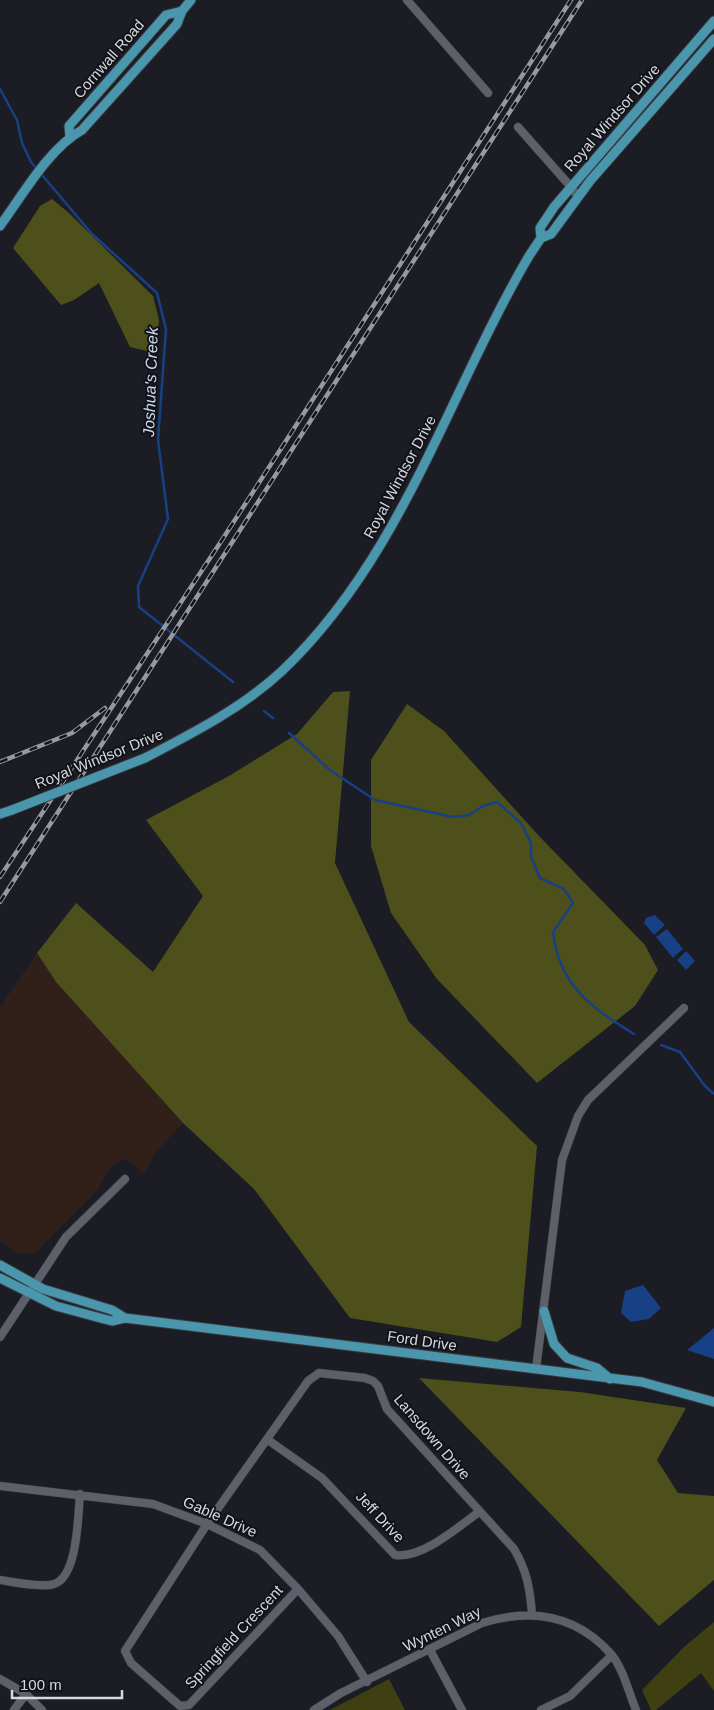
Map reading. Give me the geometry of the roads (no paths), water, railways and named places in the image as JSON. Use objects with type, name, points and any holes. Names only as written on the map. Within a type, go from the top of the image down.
[{"type":"main road","name":"Cornwall Road","points":[[0,226],[52,156],[70,137],[82,130],[177,24],[182,11],[191,0]]},
{"type":"main road","name":"Cornwall Road","points":[[70,137],[69,126],[166,15],[182,11]]},
{"type":"main road","name":"Royal Windsor Drive","points":[[0,814],[145,758],[219,719],[281,672],[336,614],[396,522],[509,292],[541,238],[540,228],[571,187],[714,21]]},
{"type":"main road","name":"Royal Windsor Drive","points":[[541,238],[551,234],[578,197],[714,39]]},
{"type":"main road","name":"Ford Drive","points":[[0,1265],[52,1293],[112,1310],[125,1318]]},
{"type":"main road","name":"Ford Drive","points":[[0,1278],[28,1294],[79,1313],[112,1320],[125,1318],[642,1382],[714,1402]]},
{"type":"main road","points":[[544,1311],[554,1344],[567,1358],[597,1368],[610,1379]]},
{"type":"street","points":[[407,0],[488,93]]},
{"type":"street","points":[[518,127],[578,197]]},
{"type":"street","points":[[536,1369],[562,1160],[578,1116],[588,1100],[684,1008]]},
{"type":"street","points":[[0,1336],[77,1224],[126,1179]]},
{"type":"street","name":"Lansdown Drive","points":[[207,1524],[312,1376],[319,1373],[365,1378],[378,1386],[387,1409],[514,1549],[524,1565],[530,1585],[532,1614]]},
{"type":"street","name":"Jeff Drive","points":[[268,1440],[322,1478],[396,1555],[414,1554],[446,1536],[479,1512]]},
{"type":"street","name":"Gable Drive","points":[[0,1486],[153,1504],[207,1524],[260,1550],[298,1589],[338,1636],[367,1682]]},
{"type":"street","points":[[0,1580],[45,1585],[55,1584],[62,1580],[74,1552],[80,1494]]},
{"type":"street","name":"Springfield Crescent","points":[[207,1524],[125,1651],[131,1663],[180,1706],[189,1706],[298,1589]]},
{"type":"street","name":"Wynten Way","points":[[314,1710],[341,1693],[367,1682],[482,1623],[503,1617],[532,1614],[554,1618],[583,1630],[612,1655],[636,1710]]},
{"type":"street","points":[[430,1650],[462,1710]]},
{"type":"street","points":[[541,1710],[570,1696],[612,1655]]},
{"type":"street","points":[[0,1679],[26,1694],[42,1710]]},
{"type":"street","points":[[14,1710],[26,1694]]},
{"type":"water","points":[[655,915],[665,925],[654,935],[644,923],[646,918]]},
{"type":"water","points":[[667,929],[683,949],[673,958],[656,937]]},
{"type":"water","points":[[686,951],[695,961],[686,970],[677,960]]},
{"type":"water","points":[[643,1285],[661,1308],[649,1319],[631,1322],[621,1313],[625,1291]]},
{"type":"water","points":[[714,1328],[714,1359],[687,1350]]},
{"type":"waterway","name":"Joshua's Creek","points":[[0,89],[17,120],[22,143],[31,162],[92,234],[157,293],[166,329],[158,440],[168,519],[138,586],[139,607],[233,682]]},
{"type":"waterway","name":"Joshua's Creek","points":[[264,711],[273,718]]},
{"type":"waterway","name":"Joshua's Creek","points":[[289,733],[330,770],[375,800],[453,817],[469,815],[483,806],[497,802],[521,823],[531,843],[531,857],[540,878],[564,889],[573,903],[553,932],[556,951],[570,981],[591,1005],[634,1034]]},
{"type":"waterway","name":"Joshua's Creek","points":[[661,1045],[680,1052],[705,1086],[714,1094]]},
{"type":"railway","points":[[0,877],[220,543],[571,0]]},
{"type":"railway","points":[[0,902],[582,0]]},
{"type":"railway","points":[[0,762],[72,733],[105,708]]}]
